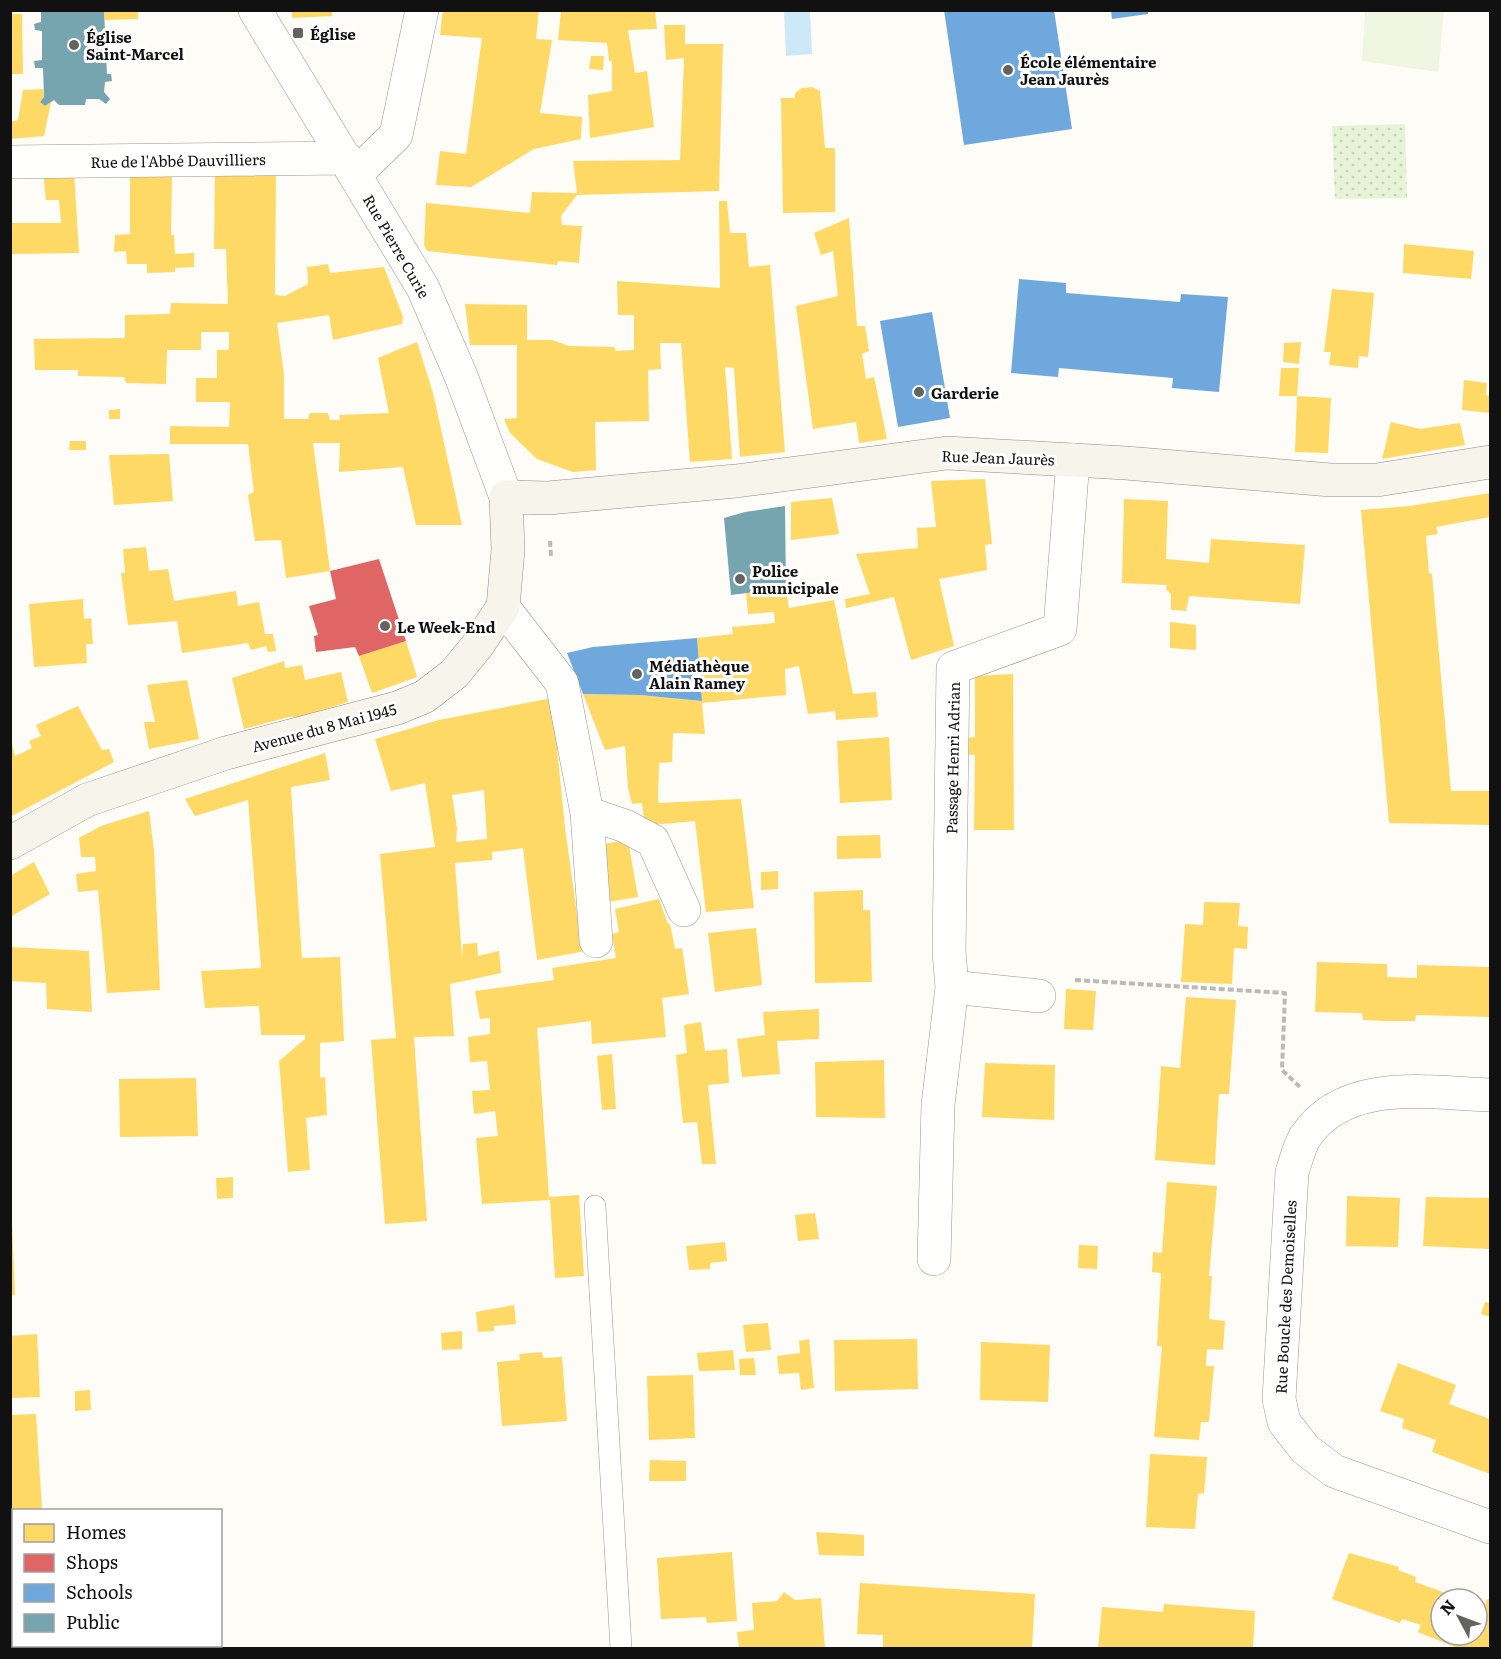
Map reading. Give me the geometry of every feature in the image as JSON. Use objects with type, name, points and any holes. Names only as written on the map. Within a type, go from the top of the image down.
[{"type":"street","name":"Rue Pierre Curie","points":[[255,10],[423,288],[461,376],[506,497]]},
{"type":"street","points":[[351,166],[396,135],[422,10]]},
{"type":"street","name":"Rue de l'Abbé Dauvilliers","points":[[10,162],[351,166]]},
{"type":"street","name":"Rue Jean Jaurès","points":[[506,497],[548,498],[724,482],[947,453],[1073,460],[1331,480],[1377,480],[1491,462]]},
{"type":"street","name":"Passage Henri Adrian","points":[[934,1259],[938,1105],[952,987],[949,952],[953,668],[1060,628],[1073,460]]},
{"type":"street","name":"Avenue du 8 Mai 1945","points":[[10,843],[87,800],[226,753],[397,708],[424,697],[454,674],[477,646],[503,607],[508,550],[506,497]]},
{"type":"street","points":[[503,607],[562,683],[587,813],[596,940]]},
{"type":"street","points":[[587,813],[625,826],[653,841],[684,910]]},
{"type":"street","points":[[952,987],[1039,996]]},
{"type":"street","name":"Rue Boucle des Demoiselles","points":[[1491,1095],[1388,1092],[1353,1099],[1327,1113],[1304,1138],[1292,1172],[1279,1400],[1284,1422],[1305,1449],[1334,1471],[1491,1527]]},
{"type":"lane","points":[[595,1206],[621,1648]]},
{"type":"path","points":[[550,542],[551,557]]},
{"type":"path","points":[[1039,996],[1059,979],[1285,993],[1282,1070],[1327,1113]]},
{"type":"green space","points":[[1365,11],[1444,11],[1438,72],[1362,61]]},
{"type":"green space","points":[[1405,124],[1407,198],[1335,199],[1332,126]]},
{"type":"water","points":[[784,11],[810,11],[812,54],[786,56]]},
{"type":"building: Homes","points":[[104,10],[138,10],[138,19],[105,20]]},
{"type":"building: Homes","points":[[292,10],[332,10],[332,16],[292,18]]},
{"type":"building: Homes","points":[[443,10],[539,10],[536,39],[552,40],[540,113],[582,117],[581,139],[534,149],[471,187],[436,185],[440,151],[466,154],[482,38],[440,35]]},
{"type":"building: Homes","points":[[561,10],[655,10],[657,29],[628,30],[635,73],[647,71],[654,127],[590,138],[588,95],[612,91],[612,61],[609,61],[607,43],[558,40]]},
{"type":"building: Homes","points":[[10,14],[22,14],[23,74],[10,74]]},
{"type":"building: Homes","points":[[664,25],[685,25],[685,44],[723,44],[719,191],[577,195],[561,216],[562,225],[582,226],[579,263],[558,261],[557,265],[427,251],[424,245],[426,203],[530,213],[532,192],[577,193],[573,161],[680,160],[684,58],[666,60]]},
{"type":"building: Homes","points":[[591,56],[604,56],[603,70],[589,69]]},
{"type":"building: Homes","points":[[812,87],[820,91],[825,148],[835,148],[835,212],[783,213],[781,98],[795,98],[795,93],[802,88]]},
{"type":"building: Homes","points":[[43,89],[44,97],[40,102],[45,106],[51,102],[44,136],[10,139],[10,122],[18,120],[23,90]]},
{"type":"building: Homes","points":[[43,172],[74,172],[79,253],[10,254],[10,223],[61,223],[59,200],[46,200]]},
{"type":"building: Homes","points":[[172,172],[171,235],[174,235],[175,254],[194,253],[194,267],[175,268],[175,272],[147,273],[147,264],[127,264],[126,251],[114,252],[115,235],[130,234],[130,173]]},
{"type":"building: Homes","points":[[215,172],[276,172],[275,295],[285,296],[308,284],[307,267],[328,264],[330,273],[384,267],[403,317],[402,324],[333,340],[329,315],[277,323],[284,375],[284,419],[308,419],[310,413],[328,413],[330,420],[340,420],[339,415],[389,413],[378,358],[417,342],[433,393],[462,525],[416,525],[403,467],[339,472],[340,443],[313,443],[330,571],[286,578],[281,540],[255,541],[248,495],[254,492],[248,444],[170,444],[170,426],[229,427],[230,402],[196,402],[196,378],[217,378],[217,350],[229,350],[229,332],[201,332],[201,350],[167,350],[166,384],[126,383],[124,377],[78,376],[78,370],[35,370],[34,339],[125,338],[125,315],[170,314],[171,303],[228,304],[226,249],[214,249]]},
{"type":"building: Homes","points":[[719,201],[727,201],[730,233],[746,233],[749,267],[770,265],[785,452],[740,457],[734,368],[725,367],[732,459],[690,462],[681,343],[660,343],[661,369],[648,370],[649,421],[595,422],[596,470],[573,472],[537,459],[510,433],[504,419],[517,418],[517,345],[470,345],[465,304],[527,305],[527,340],[552,340],[569,346],[614,347],[616,351],[634,350],[634,315],[618,315],[617,281],[720,288]]},
{"type":"building: Homes","points":[[849,218],[857,326],[865,326],[869,351],[862,354],[866,379],[874,377],[887,439],[859,443],[856,422],[813,429],[796,306],[838,296],[833,251],[821,255],[814,233]]},
{"type":"building: Homes","points":[[1404,244],[1474,251],[1471,279],[1403,273]]},
{"type":"building: Homes","points":[[1332,289],[1374,293],[1368,357],[1359,356],[1358,368],[1329,365],[1331,352],[1324,352]]},
{"type":"building: Homes","points":[[1301,342],[1299,364],[1283,362],[1284,343]]},
{"type":"building: Homes","points":[[1281,368],[1299,368],[1297,396],[1279,396]]},
{"type":"building: Homes","points":[[1464,380],[1487,383],[1486,395],[1490,396],[1489,413],[1462,410]]},
{"type":"building: Homes","points":[[1297,396],[1331,398],[1328,453],[1295,452]]},
{"type":"building: Homes","points":[[120,409],[120,419],[109,419],[109,410]]},
{"type":"building: Homes","points":[[1391,422],[1420,429],[1460,423],[1465,445],[1382,459]]},
{"type":"building: Homes","points":[[70,441],[86,441],[86,450],[69,450]]},
{"type":"building: Homes","points":[[169,454],[173,501],[114,505],[109,455]]},
{"type":"building: Homes","points":[[985,479],[992,544],[985,545],[987,570],[939,579],[954,646],[911,660],[894,597],[846,608],[845,599],[870,594],[856,554],[918,548],[917,528],[936,527],[931,481]]},
{"type":"building: Homes","points":[[1490,493],[1490,517],[1436,527],[1438,534],[1426,536],[1429,573],[1432,574],[1451,791],[1490,791],[1490,825],[1389,823],[1361,510],[1410,506]]},
{"type":"building: Homes","points":[[832,498],[839,534],[791,540],[791,502]]},
{"type":"building: Homes","points":[[1124,499],[1168,501],[1166,559],[1209,563],[1211,539],[1305,545],[1300,604],[1189,596],[1186,611],[1171,610],[1171,594],[1166,589],[1167,585],[1122,583]]},
{"type":"building: Homes","points":[[146,547],[149,571],[168,569],[174,601],[236,591],[238,606],[259,602],[265,634],[273,634],[276,651],[268,652],[266,646],[251,650],[248,643],[182,653],[177,621],[128,625],[121,573],[125,573],[123,549]]},
{"type":"building: Homes","points":[[786,588],[789,608],[834,600],[853,694],[876,692],[878,717],[836,720],[835,711],[808,714],[799,666],[785,669],[786,695],[702,703],[705,734],[673,733],[672,762],[659,763],[658,803],[741,799],[754,908],[706,912],[695,821],[653,825],[644,819],[642,803],[632,804],[628,788],[625,746],[605,750],[583,694],[640,695],[702,701],[697,638],[733,634],[732,627],[775,623],[774,612],[748,614],[746,592]]},
{"type":"building: Homes","points":[[83,599],[84,619],[91,618],[93,644],[86,644],[87,663],[34,667],[29,604]]},
{"type":"building: Homes","points":[[1170,622],[1196,625],[1196,650],[1170,648]]},
{"type":"building: Homes","points":[[406,641],[417,677],[372,693],[359,656]]},
{"type":"building: Homes","points":[[284,661],[285,668],[302,665],[305,680],[341,672],[348,702],[294,719],[293,716],[244,729],[232,678]]},
{"type":"building: Homes","points":[[1013,674],[1014,830],[974,830],[975,755],[963,754],[963,738],[975,737],[975,676]]},
{"type":"building: Homes","points":[[187,680],[199,739],[149,749],[144,722],[155,722],[147,685]]},
{"type":"building: Homes","points":[[552,698],[565,828],[580,936],[585,951],[537,960],[523,848],[492,852],[492,860],[455,863],[462,957],[463,944],[477,943],[478,956],[499,951],[501,973],[450,984],[454,1036],[414,1037],[427,1221],[385,1224],[371,1040],[396,1038],[380,854],[435,847],[425,783],[391,791],[375,739],[439,720]],"holes":[[[484,790],[487,839],[456,842],[457,828],[452,795]]]},
{"type":"building: Homes","points":[[78,706],[102,750],[109,749],[114,762],[10,817],[10,737],[15,756],[32,748],[29,741],[41,736],[36,725]]},
{"type":"building: Homes","points":[[889,737],[892,800],[840,803],[837,741]]},
{"type":"building: Homes","points":[[325,753],[330,780],[291,787],[299,916],[302,958],[340,957],[344,1041],[320,1043],[320,1078],[325,1077],[327,1115],[306,1118],[310,1170],[288,1172],[279,1061],[305,1039],[305,1035],[261,1035],[259,1006],[205,1008],[201,971],[261,968],[248,800],[195,816],[185,799]]},
{"type":"building: Homes","points":[[149,811],[154,850],[160,990],[107,993],[98,890],[78,892],[76,874],[96,871],[95,857],[81,857],[79,838],[101,826]]},
{"type":"building: Homes","points":[[880,835],[881,858],[837,859],[837,836]]},
{"type":"building: Homes","points":[[628,840],[638,897],[607,902],[598,845]]},
{"type":"building: Homes","points":[[34,862],[50,894],[10,917],[10,876]]},
{"type":"building: Homes","points":[[778,871],[778,889],[761,890],[761,872]]},
{"type":"building: Homes","points":[[863,890],[863,910],[870,910],[872,982],[815,983],[814,892]]},
{"type":"building: Homes","points":[[659,899],[668,924],[670,924],[675,949],[682,948],[689,994],[662,998],[666,1037],[592,1044],[591,1021],[537,1028],[549,1197],[579,1195],[584,1276],[555,1278],[550,1200],[482,1204],[476,1138],[498,1136],[495,1111],[474,1114],[472,1091],[490,1090],[487,1061],[470,1062],[468,1037],[490,1034],[490,1018],[480,1019],[475,991],[554,980],[552,968],[616,958],[612,934],[619,932],[615,909]]},
{"type":"building: Homes","points":[[1204,902],[1240,903],[1238,926],[1248,927],[1247,949],[1234,948],[1232,984],[1181,982],[1185,924],[1203,925]]},
{"type":"building: Homes","points":[[756,928],[762,985],[715,992],[708,933]]},
{"type":"building: Homes","points":[[10,947],[89,951],[92,1012],[47,1009],[46,983],[10,981]]},
{"type":"building: Homes","points":[[1317,962],[1387,964],[1387,977],[1417,978],[1417,965],[1490,967],[1490,1017],[1416,1015],[1415,1021],[1386,1021],[1363,1020],[1362,1013],[1315,1012]]},
{"type":"building: Homes","points":[[1066,989],[1096,991],[1093,1030],[1064,1029]]},
{"type":"building: Homes","points":[[1186,997],[1236,1000],[1229,1094],[1219,1094],[1215,1165],[1155,1160],[1161,1066],[1180,1068]]},
{"type":"building: Homes","points":[[819,1009],[819,1039],[777,1041],[780,1074],[742,1077],[737,1039],[765,1035],[763,1012]]},
{"type":"building: Homes","points":[[701,1022],[705,1051],[727,1049],[729,1083],[708,1085],[716,1164],[702,1164],[697,1122],[683,1123],[676,1055],[687,1053],[684,1025]]},
{"type":"building: Homes","points":[[612,1054],[616,1109],[602,1110],[597,1056]]},
{"type":"building: Homes","points":[[884,1060],[885,1118],[816,1117],[815,1062]]},
{"type":"building: Homes","points":[[985,1063],[1055,1065],[1054,1120],[982,1117]]},
{"type":"building: Homes","points":[[196,1078],[198,1136],[120,1137],[119,1079]]},
{"type":"building: Homes","points":[[233,1177],[233,1198],[217,1199],[216,1178]]},
{"type":"building: Homes","points":[[1167,1182],[1217,1186],[1209,1276],[1212,1276],[1209,1319],[1225,1321],[1223,1350],[1207,1349],[1206,1366],[1214,1366],[1209,1422],[1201,1422],[1199,1440],[1154,1437],[1162,1346],[1157,1346],[1161,1273],[1152,1272],[1153,1252],[1162,1253]]},
{"type":"building: Homes","points":[[1347,1196],[1400,1198],[1398,1247],[1346,1246]]},
{"type":"building: Homes","points":[[1426,1197],[1490,1198],[1489,1249],[1423,1246]]},
{"type":"building: Homes","points":[[815,1213],[819,1239],[798,1241],[795,1215]]},
{"type":"building: Homes","points":[[10,1225],[12,1225],[15,1295],[10,1296]]},
{"type":"building: Homes","points":[[725,1242],[727,1261],[710,1263],[710,1269],[689,1270],[686,1246]]},
{"type":"building: Homes","points":[[1079,1245],[1098,1246],[1097,1269],[1078,1268]]},
{"type":"building: Homes","points":[[1485,1302],[1490,1303],[1490,1317],[1481,1314]]},
{"type":"building: Homes","points":[[514,1305],[516,1324],[494,1326],[494,1331],[478,1332],[476,1312]]},
{"type":"building: Homes","points":[[768,1323],[771,1350],[746,1352],[743,1325]]},
{"type":"building: Homes","points":[[462,1331],[462,1349],[442,1350],[441,1333]]},
{"type":"building: Homes","points":[[37,1334],[40,1397],[10,1398],[10,1336]]},
{"type":"building: Homes","points":[[809,1339],[814,1388],[801,1390],[799,1373],[779,1374],[777,1356],[800,1353],[799,1341]]},
{"type":"building: Homes","points":[[917,1339],[918,1389],[835,1391],[834,1340]]},
{"type":"building: Homes","points":[[981,1342],[1050,1345],[1048,1402],[980,1400]]},
{"type":"building: Homes","points":[[733,1350],[735,1370],[699,1371],[697,1353]]},
{"type":"building: Homes","points":[[542,1352],[543,1358],[562,1357],[567,1421],[502,1426],[497,1362],[520,1360],[519,1354]]},
{"type":"building: Homes","points":[[754,1358],[756,1375],[740,1375],[739,1359]]},
{"type":"building: Homes","points":[[1398,1363],[1456,1385],[1449,1404],[1490,1419],[1490,1474],[1432,1452],[1436,1440],[1402,1428],[1404,1419],[1380,1411]]},
{"type":"building: Homes","points":[[693,1375],[695,1438],[649,1440],[647,1376]]},
{"type":"building: Homes","points":[[90,1390],[91,1410],[75,1411],[75,1391]]},
{"type":"building: Homes","points":[[36,1414],[42,1509],[12,1509],[12,1543],[10,1543],[10,1415]]},
{"type":"building: Homes","points":[[1150,1454],[1207,1457],[1204,1493],[1198,1494],[1195,1529],[1146,1527]]},
{"type":"building: Homes","points":[[650,1460],[686,1461],[686,1481],[649,1481]]},
{"type":"building: Homes","points":[[816,1532],[864,1535],[864,1556],[819,1555]]},
{"type":"building: Homes","points":[[732,1552],[737,1621],[707,1623],[706,1617],[661,1619],[657,1558]]},
{"type":"building: Homes","points":[[1349,1553],[1399,1567],[1398,1570],[1416,1577],[1415,1582],[1429,1587],[1429,1637],[1418,1632],[1421,1625],[1402,1619],[1400,1623],[1332,1599]]},
{"type":"building: Homes","points":[[860,1583],[1035,1594],[1032,1648],[883,1648],[883,1635],[857,1634]]},
{"type":"building: Homes","points":[[784,1592],[795,1600],[821,1598],[825,1648],[739,1648],[737,1632],[754,1630],[752,1603],[777,1601]]},
{"type":"building: Homes","points":[[1490,1600],[1490,1648],[1455,1647],[1489,1647]]},
{"type":"building: Homes","points":[[1164,1604],[1255,1611],[1253,1648],[1098,1648],[1102,1607],[1163,1612]]},
{"type":"building: Homes","points":[[12,1618],[12,1647],[52,1648],[10,1648],[10,1619]]},
{"type":"building: Shops","points":[[379,559],[406,641],[359,656],[355,647],[316,652],[314,636],[318,635],[309,606],[336,599],[330,571]]},
{"type":"building: Schools","name":"École élémentaire Jean Jaurès","points":[[944,10],[1054,10],[1072,129],[964,145]]},
{"type":"building: Schools","points":[[1111,10],[1148,10],[1148,14],[1112,19]]},
{"type":"building: Schools","points":[[1019,279],[1066,283],[1066,293],[1180,302],[1181,294],[1228,297],[1219,392],[1172,388],[1173,378],[1059,368],[1058,377],[1011,373]]},
{"type":"building: Schools","name":"Garderie","points":[[932,312],[950,418],[898,427],[880,321]]},
{"type":"building: Schools","name":"Médiathèque Alain Ramey","points":[[697,638],[702,701],[640,695],[583,694],[567,653],[593,647]]},
{"type":"building: Public","name":"Église Saint-Marcel","points":[[41,10],[104,10],[107,74],[111,74],[112,81],[105,82],[104,92],[110,99],[106,104],[99,99],[86,99],[85,105],[59,105],[54,100],[45,106],[40,102],[44,97],[43,68],[35,68],[34,61],[42,60],[42,31],[35,30],[34,24],[41,22]]},
{"type":"building: Public","points":[[785,506],[786,588],[731,595],[724,518],[745,512]]},
{"type":"place","name":"Église","points":[[298,33]]},
{"type":"place","name":"Église Saint-Marcel","points":[[74,45]]},
{"type":"place","name":"École élémentaire Jean Jaurès","points":[[1008,70]]},
{"type":"place","name":"Garderie","points":[[919,392]]},
{"type":"place","name":"Police municipale","points":[[740,579]]},
{"type":"place","name":"Le Week-End","points":[[385,626]]},
{"type":"place","name":"Médiathèque Alain Ramey","points":[[637,674]]}]
